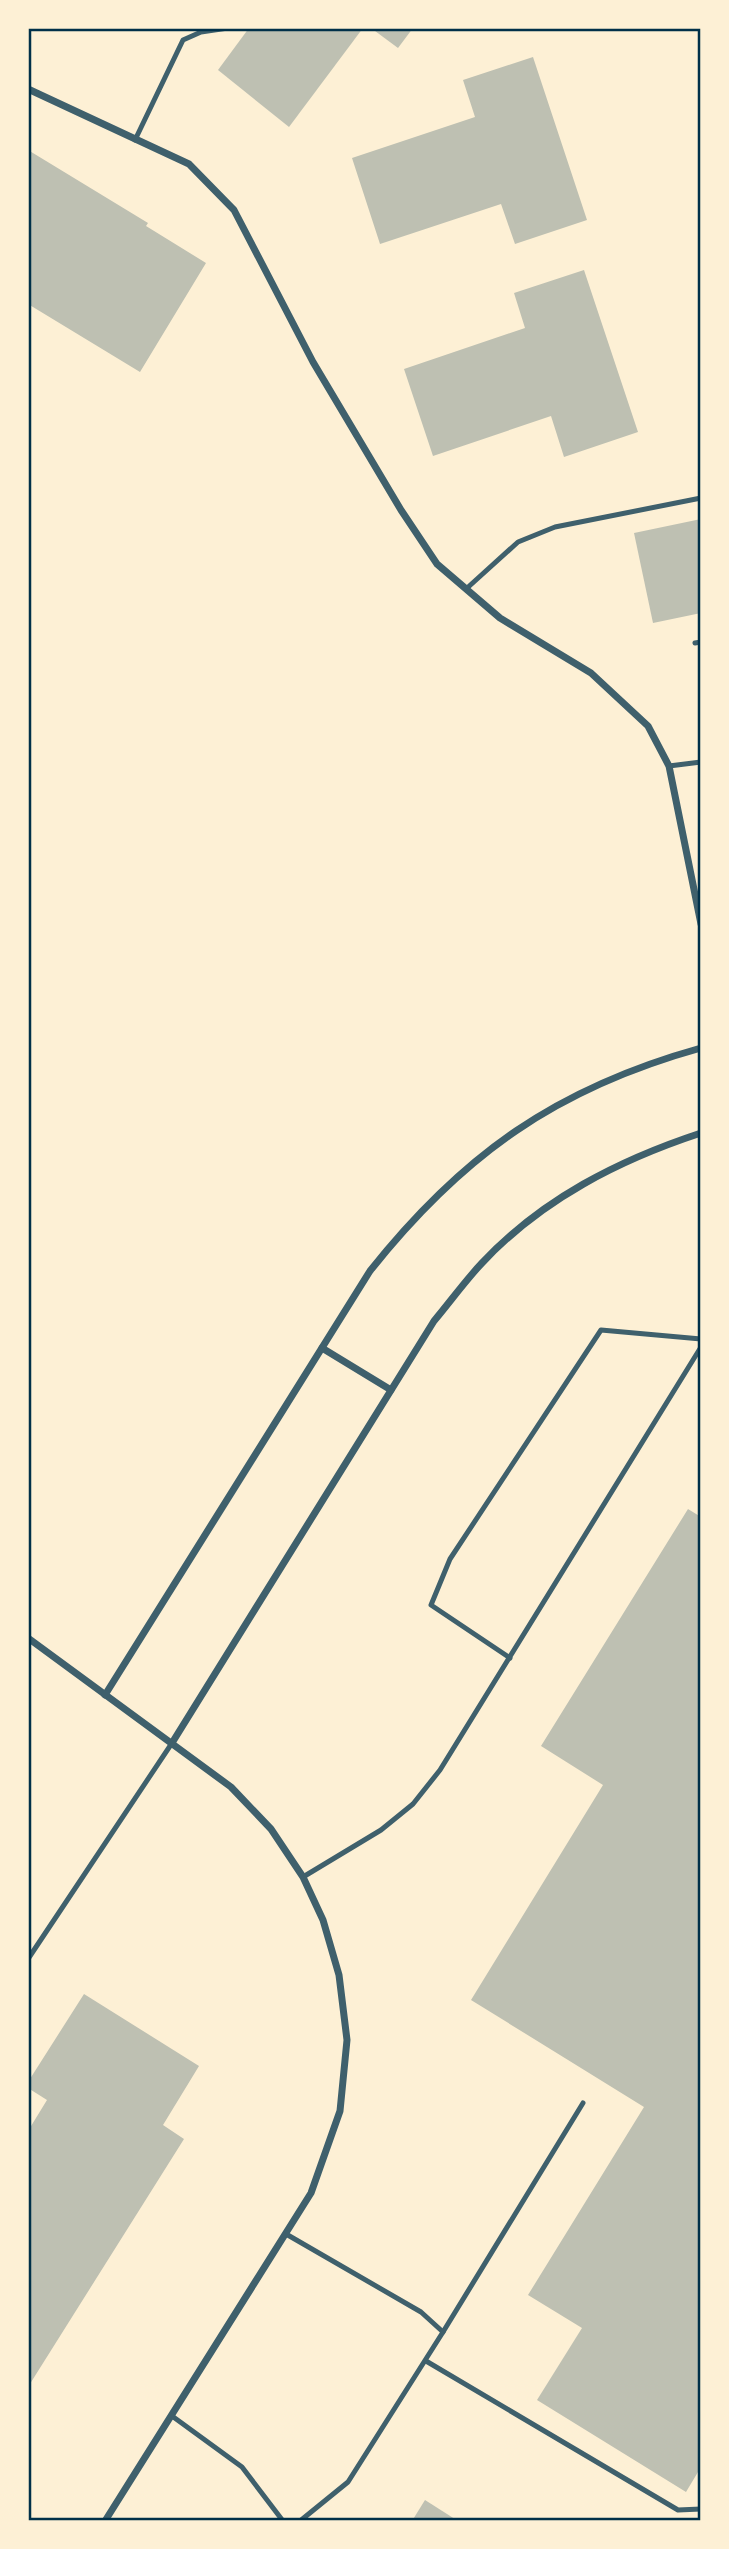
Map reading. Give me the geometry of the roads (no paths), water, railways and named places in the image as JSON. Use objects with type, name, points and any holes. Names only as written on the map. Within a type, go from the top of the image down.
[{"type":"street","points":[[28,89],[189,164],[234,210],[313,362],[401,510],[438,564],[500,618],[591,673],[648,726],[669,766],[701,924]]},
{"type":"street","points":[[105,1695],[322,1348],[378,1261],[408,1223],[460,1172],[517,1128],[580,1091],[645,1064],[701,1048]]},
{"type":"street","points":[[172,1743],[434,1321],[483,1262],[530,1220],[580,1184],[644,1152],[701,1133]]},
{"type":"street","points":[[322,1348],[391,1390]]},
{"type":"street","points":[[28,1638],[231,1787],[271,1829],[303,1877],[323,1920],[339,1975],[347,2062],[340,2111],[323,2165],[286,2235],[105,2521]]},
{"type":"lane","points":[[135,140],[183,40],[201,32],[228,28]]},
{"type":"lane","points":[[466,589],[518,542],[555,527],[701,498]]},
{"type":"lane","points":[[669,766],[701,762]]},
{"type":"lane","points":[[510,1658],[431,1605],[450,1559],[600,1330],[701,1339]]},
{"type":"lane","points":[[303,1877],[381,1830],[414,1804],[440,1770],[701,1346]]},
{"type":"lane","points":[[28,1959],[172,1743]]},
{"type":"lane","points":[[300,2521],[348,2482],[426,2361],[583,2103]]},
{"type":"lane","points":[[286,2235],[421,2312],[443,2332]]},
{"type":"lane","points":[[426,2361],[678,2510],[701,2509]]},
{"type":"lane","points":[[172,2416],[242,2467],[283,2521]]}]
